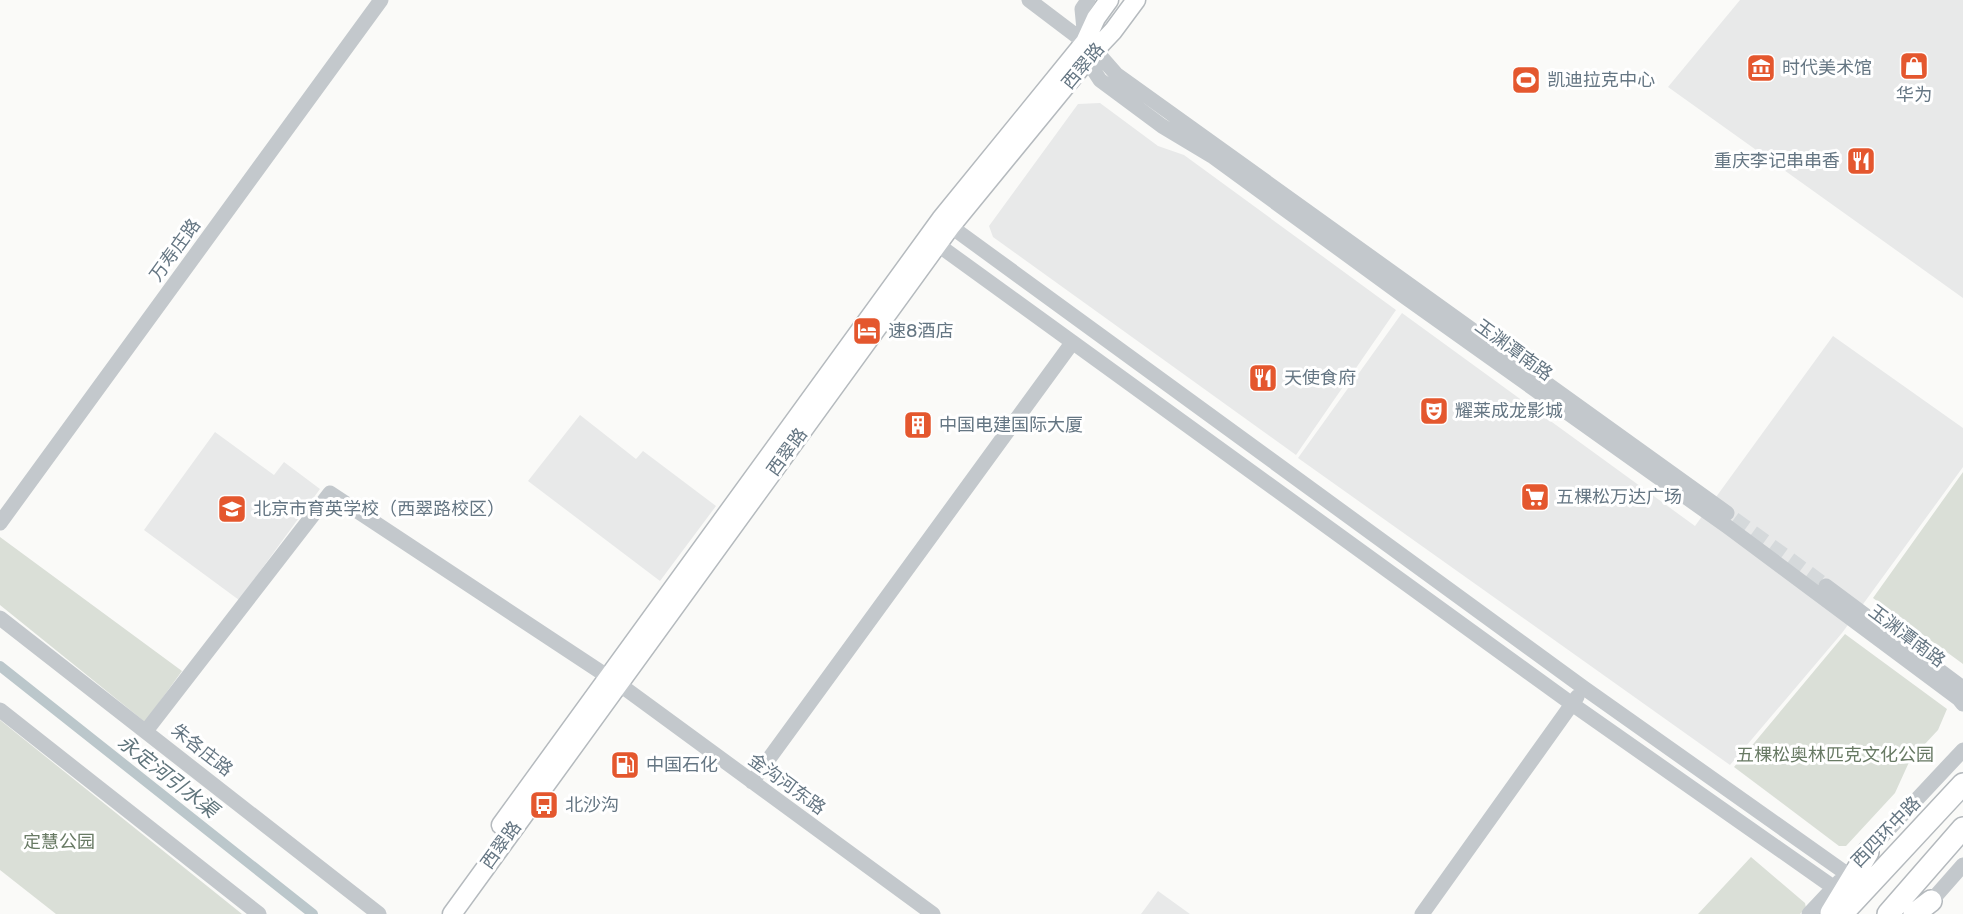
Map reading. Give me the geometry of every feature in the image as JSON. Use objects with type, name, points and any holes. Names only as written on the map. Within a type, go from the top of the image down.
[{"type":"highway","name":"西四环中路","points":[[1842,914],[1963,784]]},
{"type":"highway","points":[[1888,914],[1963,828]]},
{"type":"highway","points":[[1830,914],[1868,852]]},
{"type":"main road","name":"西翠路","points":[[1089,51],[1095,18],[1109,0]]},
{"type":"main road","name":"西翠路","points":[[437,914],[613,680],[932,241],[1089,51],[1113,31],[1136,0]]},
{"type":"main road","name":"西翠路","points":[[452,914],[613,680]]},
{"type":"street","name":"万寿庄路","points":[[0,523],[381,0]]},
{"type":"street","name":"玉渊潭南路","points":[[1029,0],[1116,74],[1734,519]]},
{"type":"street","points":[[1088,0],[1082,9],[1089,51]]},
{"type":"street","name":"玉渊潭南路","points":[[1089,51],[1100,80],[1109,87],[1162,126],[1212,156],[1405,297],[1728,527],[1963,704]]},
{"type":"street","points":[[946,223],[1584,688],[1846,874]]},
{"type":"street","points":[[932,241],[1572,704],[1833,887]]},
{"type":"street","points":[[752,782],[1072,343]]},
{"type":"street","name":"金沟河东路","points":[[146,731],[330,493],[613,680],[933,914]]},
{"type":"street","name":"玉渊潭南路","points":[[1826,586],[1963,688]]},
{"type":"street","name":"朱各庄路","points":[[0,618],[379,914]]},
{"type":"street","points":[[1422,914],[1584,688]]},
{"type":"street","points":[[0,710],[259,914]]},
{"type":"street","name":"西四环中路","points":[[1809,914],[1963,750]]},
{"type":"street","points":[[1922,910],[1963,865]]},
{"type":"shaded area","points":[[1740,0],[1963,0],[1963,298],[1668,87]]},
{"type":"shaded area","points":[[1100,103],[1158,146],[1184,155],[1396,310],[1296,455],[993,237],[989,226],[1078,104]]},
{"type":"shaded area","name":"五棵松万达广场","points":[[1402,313],[1695,526],[1833,336],[1963,428],[1963,467],[1842,633],[1730,765],[1298,458]]},
{"type":"shaded area","points":[[580,415],[636,459],[643,451],[716,506],[660,581],[528,481]]},
{"type":"shaded area","name":"北京市育英学校（西翠路校区）","points":[[215,432],[274,475],[284,462],[320,489],[239,600],[144,530]]},
{"type":"shaded area","points":[[1158,891],[1190,914],[1141,914]]},
{"type":"green space","points":[[1963,472],[1963,664],[1873,598]]},
{"type":"green space","points":[[0,537],[182,671],[145,722],[0,605]]},
{"type":"green space","name":"五棵松奥林匹克文化公园","points":[[1845,634],[1947,709],[1938,730],[1910,760],[1895,793],[1846,846],[1839,846],[1734,767]]},
{"type":"green space","name":"定慧公园","points":[[0,720],[242,914],[56,914],[0,870]]},
{"type":"green space","points":[[1751,857],[1805,903],[1806,908],[1800,914],[1698,914]]},
{"type":"waterway","name":"永定河引水渠","points":[[0,666],[313,914]]},
{"type":"tunnel","points":[[1734,519],[1826,586]]},
{"type":"place","name":"华为","points":[[1914,66]]},
{"type":"place","name":"时代美术馆","points":[[1761,68]]},
{"type":"place","name":"凯迪拉克中心","points":[[1526,80]]},
{"type":"place","name":"重庆李记串串香","points":[[1861,161]]},
{"type":"place","name":"速8酒店","points":[[867,331]]},
{"type":"place","name":"天使食府","points":[[1263,378]]},
{"type":"place","name":"耀莱成龙影城","points":[[1434,411]]},
{"type":"place","name":"中国电建国际大厦","points":[[918,425]]},
{"type":"place","name":"五棵松万达广场","points":[[1535,497]]},
{"type":"place","name":"北京市育英学校（西翠路校区）","points":[[232,509]]},
{"type":"place","name":"中国石化","points":[[625,765]]},
{"type":"place","name":"北沙沟","points":[[544,805]]}]
